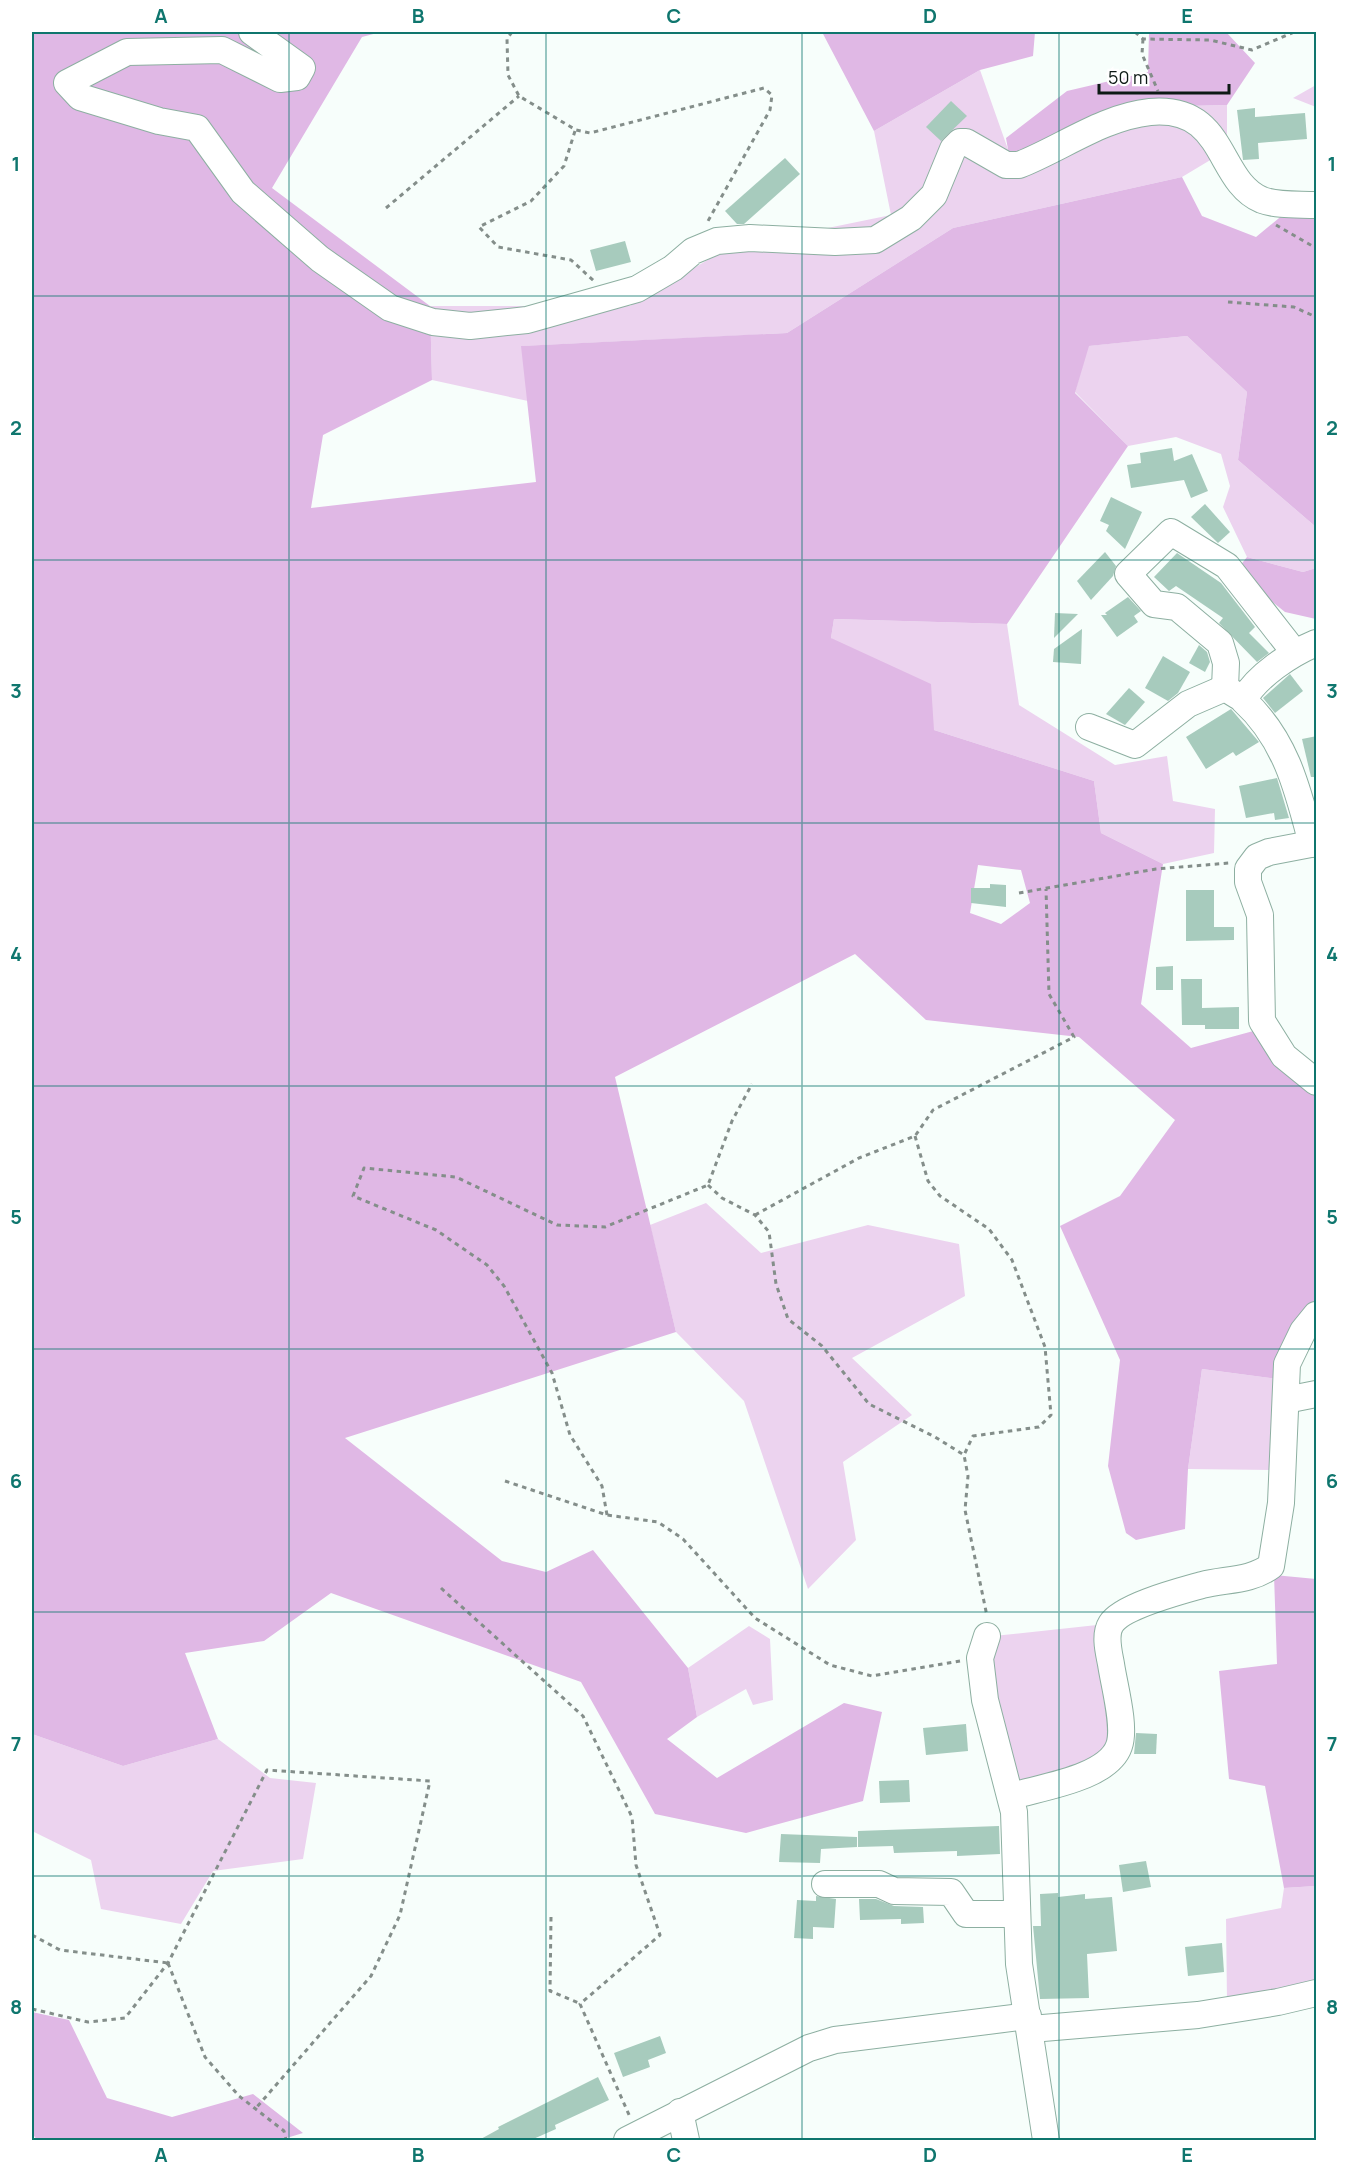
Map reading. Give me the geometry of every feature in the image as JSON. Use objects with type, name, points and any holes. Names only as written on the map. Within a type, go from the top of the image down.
[{"type":"street","points":[[252,32],[302,68],[297,77],[280,80],[222,50],[127,52],[67,83],[80,97],[159,121],[197,128],[243,192],[320,259],[390,308],[433,322],[470,326],[527,320],[637,289],[706,244],[750,238],[835,242],[875,240],[911,218],[934,195],[953,149],[960,142],[966,142],[1006,165],[1019,165],[1124,117],[1167,112],[1189,119],[1206,129],[1246,189],[1262,200],[1317,205]]},
{"type":"street","points":[[1089,727],[1135,745],[1188,704],[1234,694],[1250,689],[1306,648],[1227,566],[1171,532],[1128,574],[1154,604],[1177,607],[1220,643],[1234,694],[1259,714],[1282,748],[1293,772],[1314,844],[1269,852],[1257,857],[1248,869],[1248,882],[1260,915],[1262,1021],[1284,1056],[1317,1082]]},
{"type":"street","points":[[1012,1796],[1097,1771],[1111,1761],[1120,1745],[1121,1728],[1107,1642],[1110,1625],[1124,1612],[1201,1585],[1259,1575],[1271,1566],[1281,1503],[1287,1364],[1304,1331],[1317,1315]]},
{"type":"street","points":[[1286,1400],[1317,1394]]},
{"type":"street","points":[[983,1647],[985,1700],[1012,1796],[1019,1964],[1046,2140]]},
{"type":"street","points":[[825,1884],[879,1884],[894,1891],[951,1892],[966,1914],[1017,1914]]},
{"type":"street","points":[[633,2138],[809,2048],[835,2040],[1029,2022],[1198,2015],[1317,1993]]},
{"type":"street","points":[[680,2112],[686,2140]]},
{"type":"path","points":[[512,32],[507,39],[508,75],[519,96],[576,130],[590,133],[764,88],[772,95],[770,110],[708,218],[706,244]]},
{"type":"path","points":[[1135,32],[1143,39],[1210,40],[1252,50],[1294,32]]},
{"type":"path","points":[[1143,39],[1142,54],[1167,112]]},
{"type":"path","points":[[386,208],[519,96]]},
{"type":"path","points":[[576,130],[564,166],[531,201],[479,227],[498,247],[570,260],[596,282],[586,303]]},
{"type":"path","points":[[1228,302],[1294,307],[1317,317]]},
{"type":"path","points":[[1019,893],[1167,868],[1228,862],[1248,869]]},
{"type":"path","points":[[755,1215],[859,1158],[915,1136],[933,1110],[1074,1037],[1049,994],[1046,889]]},
{"type":"path","points":[[607,1515],[602,1486],[570,1435],[552,1373],[504,1286],[487,1265],[436,1230],[353,1196],[364,1168],[456,1177],[557,1225],[606,1227],[708,1185],[732,1121],[752,1084]]},
{"type":"path","points":[[505,1481],[607,1515],[658,1522],[683,1539],[755,1618],[830,1665],[872,1676],[983,1647],[986,1608],[965,1510],[968,1476],[964,1455],[973,1436],[1039,1427],[1051,1415],[1046,1347],[1012,1260],[989,1228],[940,1196],[928,1181],[915,1136]]},
{"type":"path","points":[[708,1185],[722,1198],[755,1215],[769,1232],[776,1284],[788,1319],[822,1346],[869,1404],[935,1437],[964,1455]]},
{"type":"path","points":[[441,1588],[583,1716],[632,1817],[636,1865],[660,1935],[579,2004]]},
{"type":"path","points":[[32,2009],[88,2022],[125,2018],[168,1963],[267,1770],[430,1780],[400,1915],[371,1976],[256,2108]]},
{"type":"path","points":[[551,1917],[550,1991],[579,2004],[633,2138]]},
{"type":"path","points":[[32,1935],[60,1950],[168,1963]]},
{"type":"path","points":[[168,1963],[205,2057],[239,2097],[284,2131],[286,2140]]},
{"type":"shaded area","points":[[32,32],[381,32],[362,37],[272,188],[430,306],[432,380],[323,435],[311,508],[536,482],[521,346],[787,333],[953,228],[1182,177],[1202,216],[1256,237],[1284,214],[1316,216],[1316,527],[1238,460],[1247,392],[1187,336],[1089,346],[1075,393],[1128,446],[1007,624],[834,619],[831,638],[931,684],[934,730],[1094,781],[1101,833],[1163,864],[1141,1004],[1191,1048],[1257,1030],[1316,1091],[1316,1301],[1284,1345],[1277,1379],[1202,1369],[1188,1469],[1185,1529],[1136,1540],[1126,1533],[1108,1466],[1120,1360],[1060,1226],[1120,1196],[1175,1120],[1079,1037],[926,1020],[855,954],[615,1077],[676,1332],[345,1438],[502,1561],[546,1572],[593,1550],[688,1668],[697,1717],[667,1739],[717,1778],[844,1703],[882,1712],[863,1801],[746,1833],[655,1814],[581,1682],[331,1593],[264,1641],[185,1653],[218,1739],[123,1766],[32,1734]],"holes":[[[978,865],[1021,870],[1030,903],[1001,924],[970,913]]]},
{"type":"shaded area","points":[[822,32],[1035,32],[1033,56],[980,70],[874,131]]},
{"type":"shaded area","points":[[1149,32],[1227,33],[1255,63],[1227,105],[1144,107],[1009,155],[1006,138],[1067,91],[1148,72]]},
{"type":"shaded area","points":[[980,70],[1010,155],[1144,107],[1227,105],[1227,150],[1182,177],[953,228],[787,333],[522,346],[528,401],[432,380],[430,306],[630,306],[726,249],[891,215],[874,131]]},
{"type":"shaded area","points":[[1316,85],[1316,107],[1293,98]]},
{"type":"shaded area","points":[[1187,336],[1247,392],[1238,460],[1316,527],[1316,568],[1303,572],[1247,557],[1223,507],[1230,486],[1221,454],[1176,437],[1128,446],[1075,392],[1088,346]]},
{"type":"shaded area","points":[[1247,557],[1303,572],[1316,568],[1316,619],[1285,612],[1235,572]]},
{"type":"shaded area","points":[[834,619],[1007,624],[1019,705],[1115,765],[1167,756],[1173,801],[1215,809],[1214,853],[1163,864],[1101,833],[1094,781],[934,730],[831,638]]},
{"type":"shaded area","points":[[706,1203],[761,1253],[868,1225],[959,1244],[965,1296],[852,1358],[912,1415],[843,1462],[856,1540],[808,1589],[744,1401],[676,1332],[650,1225]]},
{"type":"shaded area","points":[[1202,1369],[1277,1379],[1273,1470],[1188,1469]]},
{"type":"shaded area","points":[[1274,1575],[1316,1579],[1316,1886],[1284,1888],[1265,1786],[1229,1779],[1219,1671],[1277,1664]]},
{"type":"shaded area","points":[[1097,1625],[1114,1733],[1104,1760],[1014,1788],[985,1666],[994,1636]]},
{"type":"shaded area","points":[[749,1626],[770,1639],[773,1700],[753,1705],[746,1689],[697,1717],[688,1668]]},
{"type":"shaded area","points":[[32,1734],[123,1766],[218,1739],[270,1778],[316,1783],[303,1859],[213,1871],[181,1924],[101,1909],[91,1860],[32,1831]]},
{"type":"shaded area","points":[[1316,1886],[1316,1982],[1227,2002],[1226,1919],[1281,1908],[1284,1888]]},
{"type":"shaded area","points":[[32,2012],[69,2020],[107,2098],[172,2117],[253,2094],[303,2133],[280,2140],[37,2140],[32,2133]]},
{"type":"building","points":[[951,101],[967,116],[941,141],[926,127]]},
{"type":"building","points":[[1255,108],[1255,117],[1305,113],[1307,139],[1258,143],[1259,159],[1243,160],[1237,110]]},
{"type":"building","points":[[785,158],[800,174],[744,224],[737,224],[725,211]]},
{"type":"building","points":[[625,241],[631,262],[596,271],[590,250]]},
{"type":"building","points":[[1172,448],[1174,461],[1192,454],[1208,491],[1191,498],[1184,480],[1131,488],[1127,465],[1141,463],[1140,453]]},
{"type":"building","points":[[1111,497],[1142,512],[1125,549],[1106,531],[1109,525],[1100,521]]},
{"type":"building","points":[[1205,504],[1230,532],[1218,543],[1191,517]]},
{"type":"building","points":[[1105,552],[1116,566],[1113,576],[1091,600],[1077,581]]},
{"type":"building","points":[[1177,553],[1221,583],[1255,627],[1249,633],[1269,653],[1257,662],[1219,623],[1223,618],[1176,586],[1169,591],[1154,577]]},
{"type":"building","points":[[1128,597],[1141,611],[1134,616],[1138,622],[1117,637],[1101,615],[1107,615],[1105,613]]},
{"type":"building","points":[[1055,613],[1078,614],[1054,638]]},
{"type":"building","points":[[1082,629],[1081,664],[1053,662],[1054,649]]},
{"type":"building","points":[[1199,645],[1207,652],[1210,662],[1205,672],[1189,663]]},
{"type":"building","points":[[1163,656],[1190,672],[1178,693],[1168,701],[1145,688]]},
{"type":"building","points":[[1290,674],[1303,691],[1275,713],[1263,698]]},
{"type":"building","points":[[1129,688],[1145,702],[1125,725],[1106,714]]},
{"type":"building","points":[[1231,709],[1259,742],[1236,756],[1233,752],[1206,769],[1186,737]]},
{"type":"building","points":[[1317,736],[1317,777],[1311,777],[1302,739]]},
{"type":"building","points":[[1277,778],[1289,818],[1275,820],[1274,813],[1246,818],[1239,786]]},
{"type":"building","points":[[990,884],[1006,885],[1006,907],[971,903],[971,888],[990,888]]},
{"type":"building","points":[[1186,890],[1214,890],[1214,927],[1234,927],[1234,940],[1186,941]]},
{"type":"building","points":[[1173,966],[1173,990],[1156,990],[1156,967]]},
{"type":"building","points":[[1181,979],[1202,979],[1202,1008],[1239,1007],[1239,1029],[1205,1029],[1205,1025],[1182,1025]]},
{"type":"building","points":[[966,1724],[968,1751],[926,1755],[923,1728]]},
{"type":"building","points":[[1136,1733],[1157,1734],[1156,1754],[1134,1754]]},
{"type":"building","points":[[909,1780],[910,1802],[880,1803],[879,1781]]},
{"type":"building","points":[[999,1826],[1000,1854],[957,1856],[957,1851],[894,1853],[893,1846],[858,1847],[858,1831]]},
{"type":"building","points":[[781,1834],[857,1837],[857,1847],[821,1849],[820,1863],[779,1862]]},
{"type":"building","points":[[1146,1861],[1151,1887],[1123,1892],[1119,1865]]},
{"type":"building","points":[[1058,1893],[1058,1897],[1085,1894],[1085,1899],[1112,1897],[1117,1951],[1087,1954],[1089,1998],[1040,1999],[1033,1926],[1041,1926],[1040,1894]]},
{"type":"building","points":[[816,1896],[836,1899],[834,1928],[813,1927],[813,1939],[794,1938],[797,1900],[816,1901]]},
{"type":"building","points":[[859,1899],[876,1899],[894,1906],[923,1907],[924,1923],[901,1924],[901,1919],[860,1920]]},
{"type":"building","points":[[1222,1943],[1224,1972],[1188,1976],[1185,1947]]},
{"type":"building","points":[[660,2036],[666,2053],[648,2060],[650,2067],[623,2077],[614,2053]]},
{"type":"building","points":[[598,2077],[609,2100],[555,2125],[556,2129],[531,2140],[479,2140],[499,2129],[498,2127]]}]
